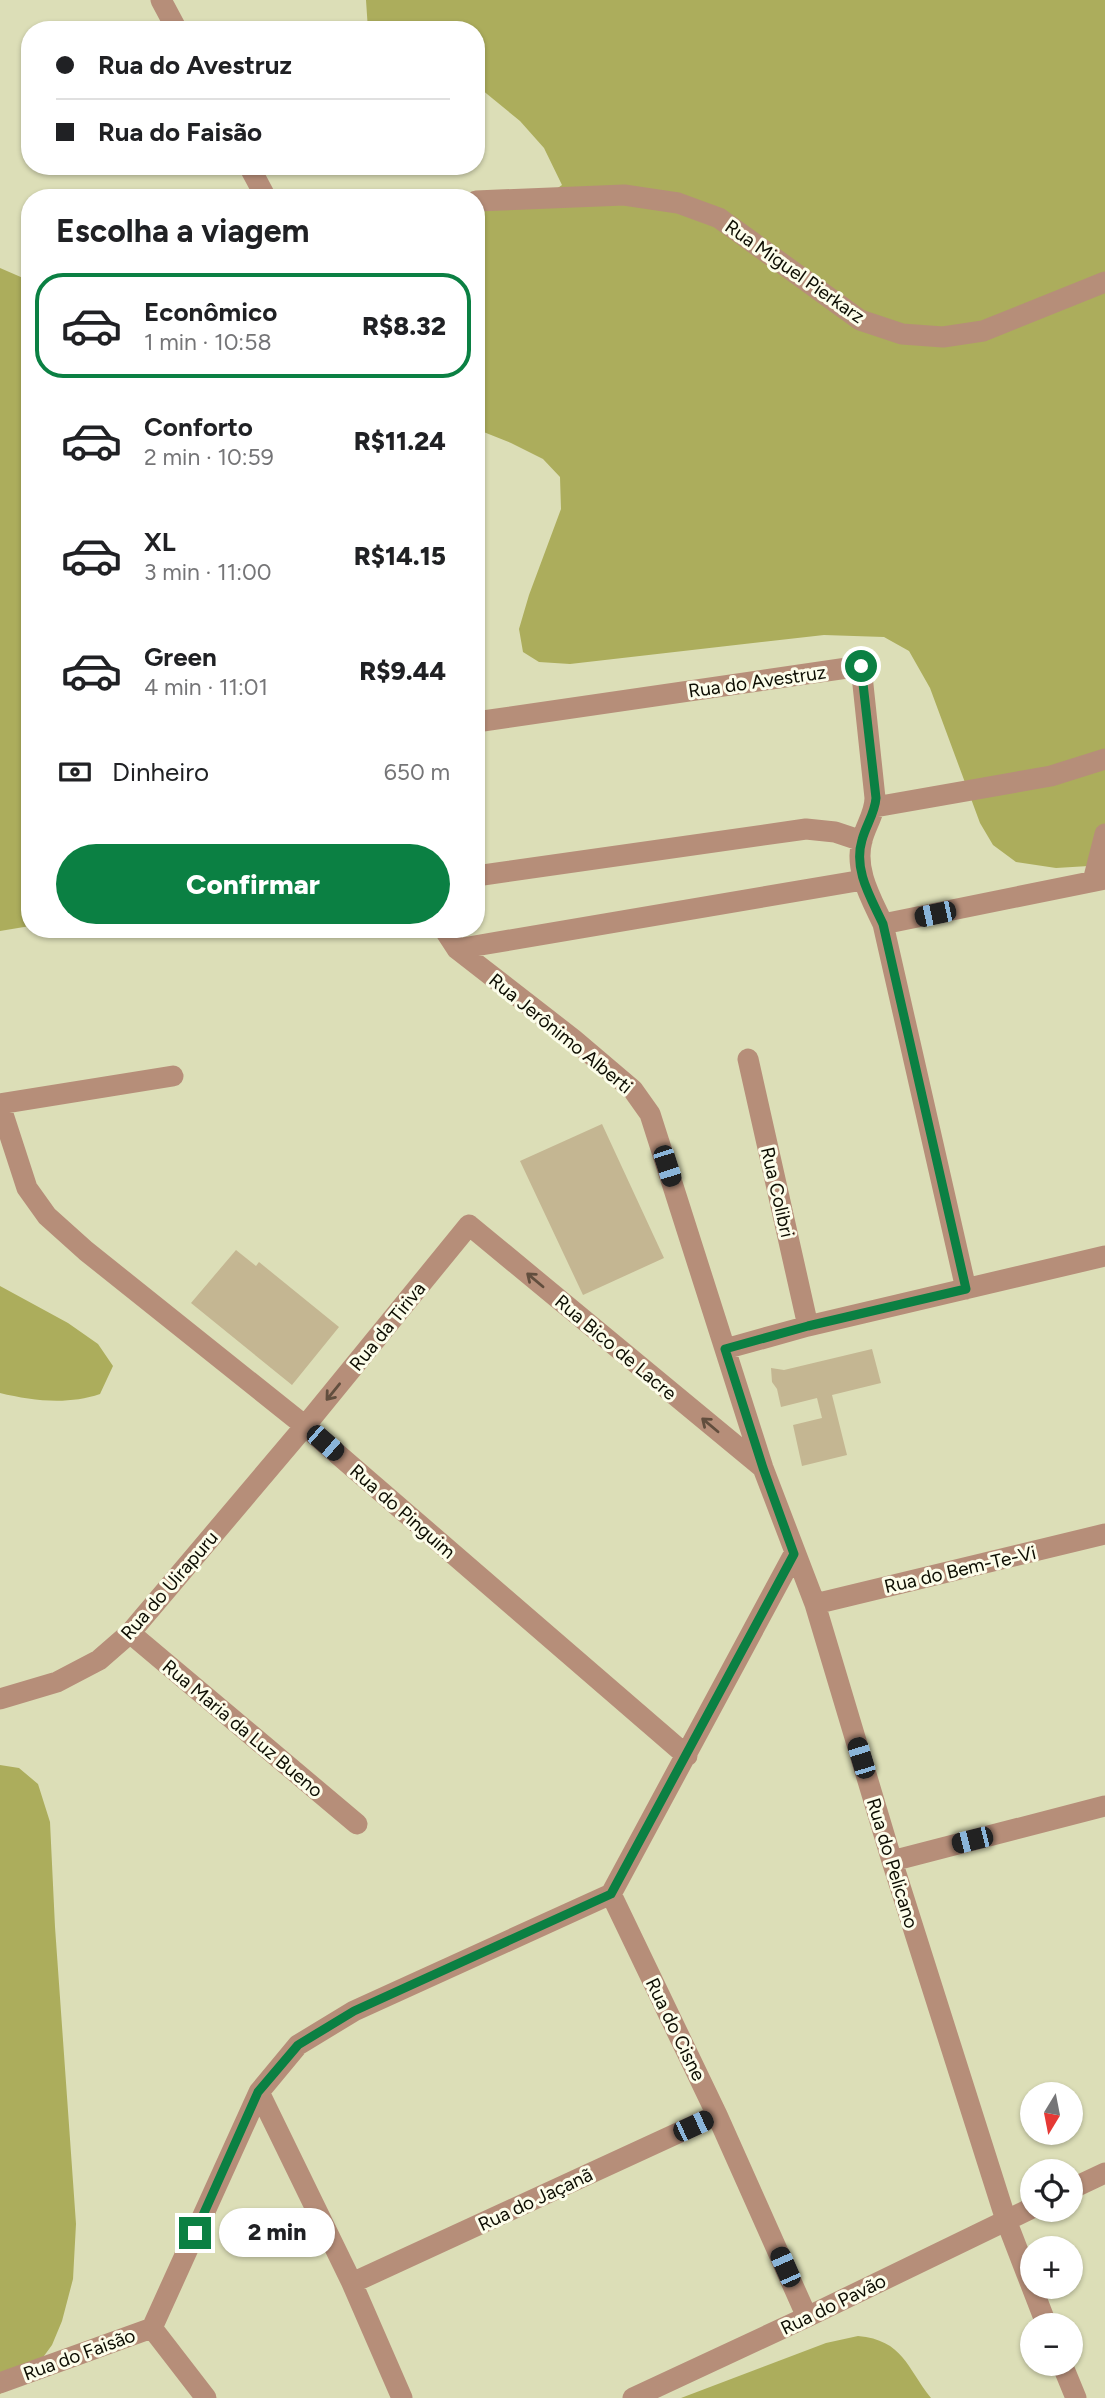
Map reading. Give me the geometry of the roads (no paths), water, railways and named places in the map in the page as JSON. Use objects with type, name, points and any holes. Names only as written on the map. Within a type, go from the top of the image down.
[{"type":"street","points":[[161,0],[172,21]]},
{"type":"street","name":"Rua Miguel Pierkarz","points":[[485,201],[624,195],[678,203],[719,218],[860,320],[902,334],[943,337],[984,331],[1105,282]]},
{"type":"street","name":"Rua do Avestruz","points":[[485,721],[861,666],[875,807],[859,857],[863,880],[883,924],[966,1289]]},
{"type":"street","points":[[875,807],[1051,776],[1105,759]]},
{"type":"street","points":[[485,875],[806,829],[835,832],[862,841]]},
{"type":"street","points":[[883,924],[1099,880],[1105,834]]},
{"type":"street","points":[[457,948],[863,880]]},
{"type":"street","name":"Rua Jerônimo Alberti","points":[[450,938],[457,948],[573,1038],[633,1090],[650,1114],[763,1468]]},
{"type":"street","name":"Rua Colibri","points":[[748,1059],[808,1326]]},
{"type":"street","points":[[0,1104],[173,1076]]},
{"type":"street","name":"Rua do Pinguim","points":[[0,1104],[27,1188],[47,1216],[86,1251],[305,1426],[687,1756]]},
{"type":"street","name":"Rua da Tiriva","points":[[305,1426],[469,1225]]},
{"type":"street","name":"Rua Bico de Lacre","points":[[469,1225],[763,1468]]},
{"type":"street","points":[[725,1349],[808,1326],[1105,1256]]},
{"type":"street","name":"Rua do Uirapuru","points":[[0,1699],[57,1682],[99,1660],[130,1633],[305,1426]]},
{"type":"street","name":"Rua do Pelicano","points":[[763,1468],[794,1554],[816,1604],[892,1861],[1006,2220],[1042,2313]]},
{"type":"street","name":"Rua do Bem-Te-Vi","points":[[816,1604],[1105,1534]]},
{"type":"street","points":[[402,2398],[352,2283],[258,2092],[298,2045],[354,2011],[611,1894],[794,1554]]},
{"type":"street","name":"Rua Maria da Luz Bueno","points":[[130,1633],[357,1824]]},
{"type":"street","points":[[892,1861],[1105,1807]]},
{"type":"street","name":"Rua do Cisne","points":[[611,1894],[717,2115],[807,2317]]},
{"type":"street","name":"Rua do Faisão","points":[[0,2382],[152,2328],[258,2092]]},
{"type":"street","name":"Rua do Jaçanã","points":[[352,2283],[717,2115]]},
{"type":"street","points":[[1083,2183],[1105,2173]]},
{"type":"street","name":"Rua do Pavão","points":[[633,2398],[673,2390],[807,2317],[1020,2214]]},
{"type":"street","points":[[152,2328],[206,2398]]},
{"type":"street","points":[[1067,2376],[1076,2398]]}]
